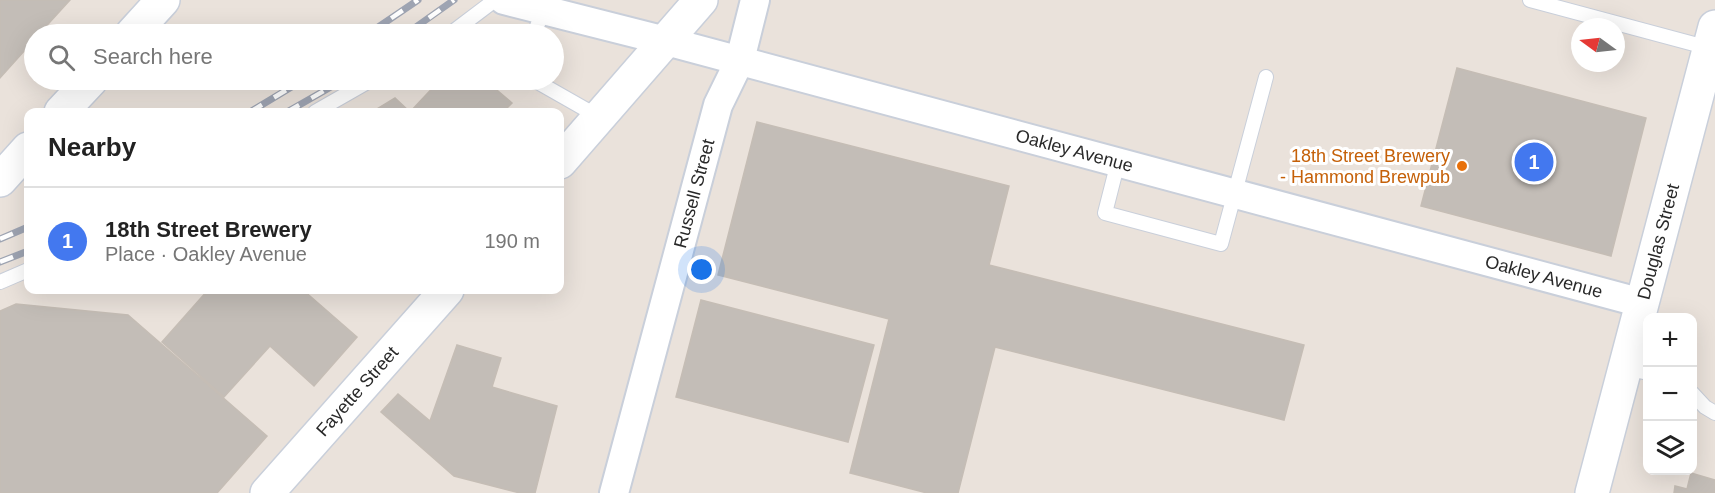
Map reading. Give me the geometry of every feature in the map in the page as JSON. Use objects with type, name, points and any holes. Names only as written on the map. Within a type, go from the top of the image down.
[{"type":"street","points":[[141,24],[164,0]]},
{"type":"street","name":"Oakley Avenue","points":[[504,0],[538,23]]},
{"type":"street","points":[[564,157],[701,0]]},
{"type":"street","name":"Russell Street","points":[[614,493],[718,105],[740,60],[755,0]]},
{"type":"street","name":"Oakley Avenue","points":[[564,27],[666,41],[1642,303]]},
{"type":"street","name":"Douglas Street","points":[[1592,493],[1636,371],[1642,303],[1712,38]]},
{"type":"street","points":[[65,108],[82,90]]},
{"type":"street","points":[[0,180],[24,153]]},
{"type":"street","name":"Fayette Street","points":[[267,493],[443,294]]},
{"type":"lane","points":[[463,24],[495,0]]},
{"type":"lane","points":[[1530,0],[1712,38]]},
{"type":"lane","points":[[1118,162],[1105,213],[1221,244],[1266,77]]},
{"type":"lane","points":[[322,108],[354,90]]},
{"type":"lane","points":[[552,90],[599,117]]},
{"type":"lane","points":[[0,282],[24,272]]},
{"type":"lane","points":[[1697,398],[1715,413]]},
{"type":"building","points":[[0,0],[70,0],[48,24],[24,24],[24,51],[0,78]]},
{"type":"building","points":[[1457,68],[1646,118],[1611,256],[1421,206]]},
{"type":"building","points":[[431,90],[497,90],[512,103],[507,108],[414,108]]},
{"type":"building","points":[[395,98],[406,108],[379,108]]},
{"type":"building","points":[[757,122],[1009,186],[989,265],[1304,345],[1284,420],[995,347],[958,493],[927,493],[850,473],[889,319],[718,275]]},
{"type":"building","points":[[204,294],[308,294],[357,337],[314,386],[270,346],[224,397],[162,342]]},
{"type":"building","points":[[701,300],[874,345],[848,442],[676,397]]},
{"type":"building","points":[[16,304],[128,315],[267,436],[217,493],[0,493],[0,311]]},
{"type":"building","points":[[457,345],[501,358],[492,387],[557,406],[535,493],[520,493],[454,476],[381,412],[398,394],[430,421]]},
{"type":"building","points":[[1690,475],[1715,480],[1715,493],[1674,493],[1675,486],[1687,489]]},
{"type":"railway","points":[[383,24],[418,0]]},
{"type":"railway","points":[[420,24],[454,0]]},
{"type":"railway","points":[[257,108],[286,90]]},
{"type":"railway","points":[[294,108],[326,90]]},
{"type":"railway","points":[[0,239],[24,229]]},
{"type":"railway","points":[[0,262],[24,253]]},
{"type":"place","name":"18th Street Brewery","points":[[1534,162]]},
{"type":"place","name":"18th Street Brewery - Hammond Brewpub","points":[[1462,166]]}]
